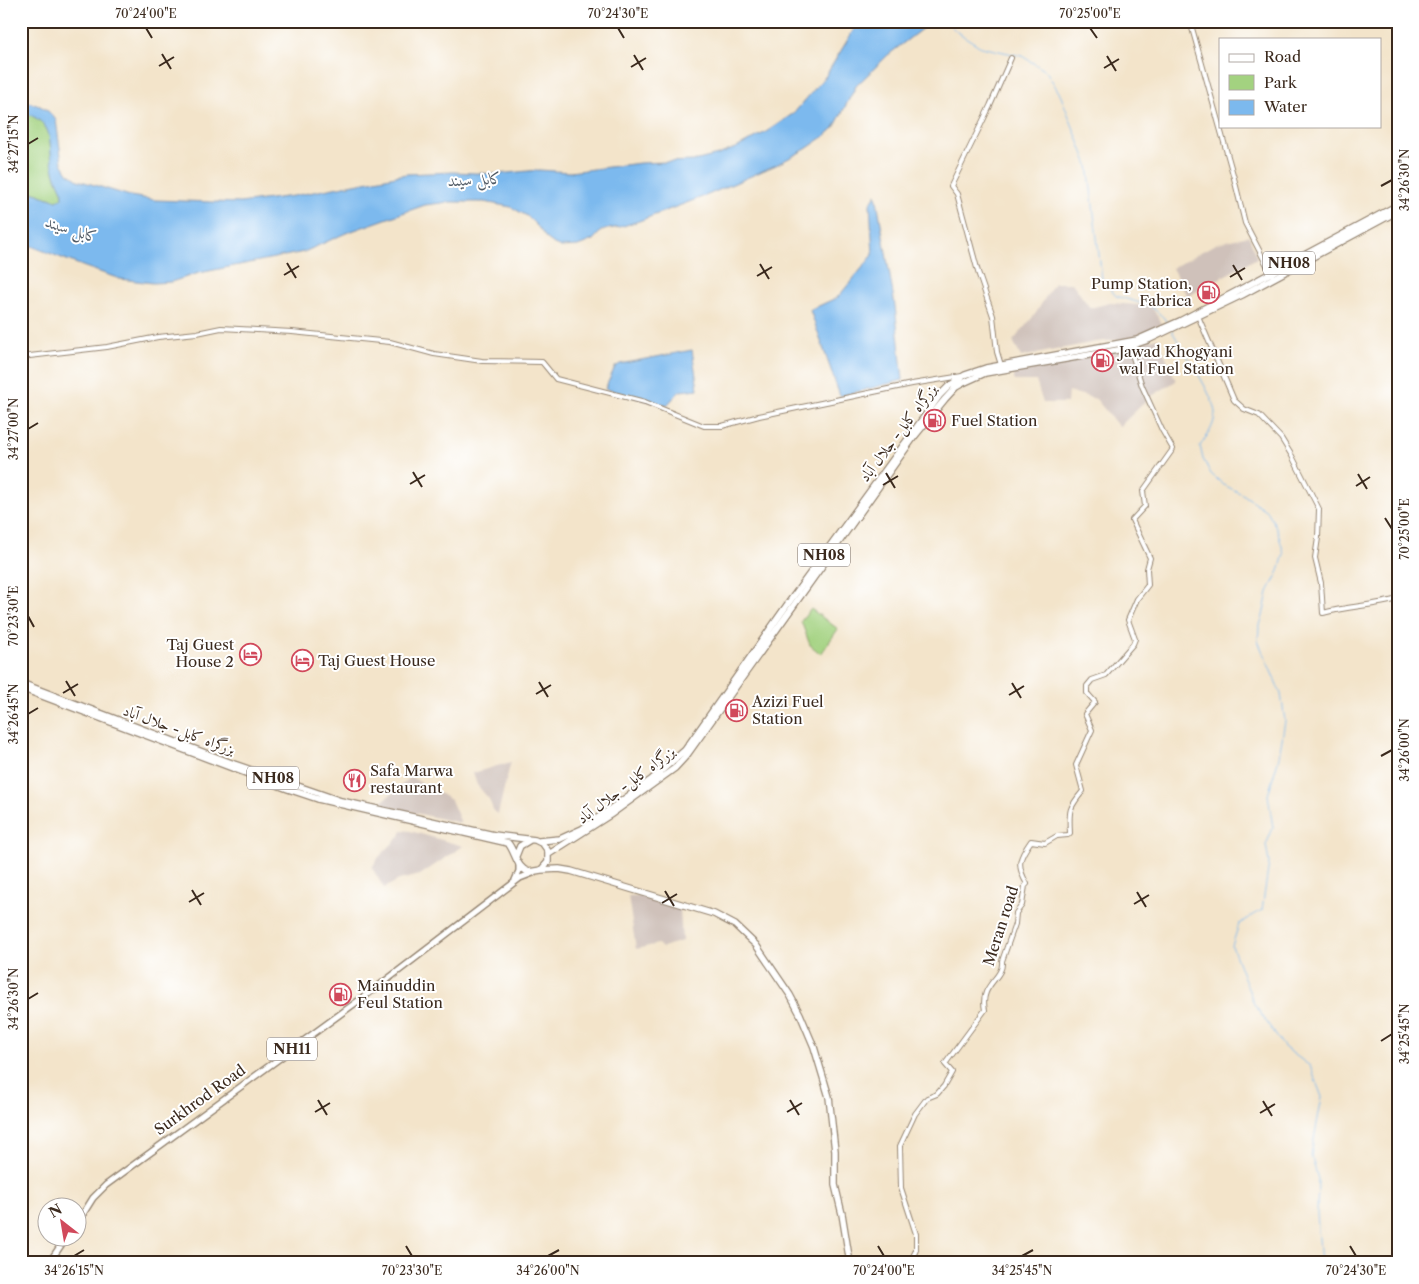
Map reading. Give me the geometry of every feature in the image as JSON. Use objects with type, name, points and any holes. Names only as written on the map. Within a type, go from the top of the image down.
[{"type":"highway","name":"بزرگراه کابل- جلال آباد","points":[[925,420],[956,387],[985,373],[1126,345],[1147,338],[1242,295],[1272,275],[1398,205]]},
{"type":"highway","name":"بزرگراه کابل- جلال آباد","points":[[1272,275],[1398,211]]},
{"type":"highway","name":"بزرگراه کابل- جلال آباد","points":[[541,870],[548,862],[549,856],[609,814],[664,770],[685,750],[925,420],[940,395],[949,386],[965,375],[986,368],[1126,345]]},
{"type":"highway","name":"بزرگراه کابل- جلال آباد","points":[[21,683],[225,761],[341,800],[494,835],[537,841]]},
{"type":"highway","name":"بزرگراه کابل- جلال آباد","points":[[21,688],[288,789],[318,798],[508,843],[516,856]]},
{"type":"highway","name":"بزرگراه کابل- جلال آباد","points":[[516,856],[520,846],[529,840],[553,841],[570,835],[609,814]]},
{"type":"highway","points":[[537,841],[546,847],[549,856],[559,869]]},
{"type":"highway","points":[[516,856],[519,865],[525,871],[533,873],[541,870],[559,869],[571,871],[714,914],[735,925],[756,945],[800,1014],[828,1088],[835,1151],[835,1185],[850,1263]]},
{"type":"main road","points":[[514,882],[519,865]]},
{"type":"main road","name":"Surkhrod Road","points":[[88,1206],[106,1184],[380,985],[514,882],[526,874],[533,873]]},
{"type":"main road","points":[[49,1263],[60,1246]]},
{"type":"street","points":[[1190,21],[1219,128]]},
{"type":"street","points":[[1001,365],[997,352],[993,316],[978,272],[956,194],[951,186],[1011,58]]},
{"type":"street","points":[[1219,128],[1245,223],[1272,275]]},
{"type":"street","points":[[1197,314],[1234,400],[1244,409],[1259,415],[1281,438],[1319,509],[1315,558],[1321,583],[1323,613],[1398,599]]},
{"type":"street","points":[[21,357],[107,347],[221,328],[292,332],[390,342],[434,354],[482,361],[542,362],[556,379],[645,402],[704,426],[722,426],[759,416],[946,377],[965,375]]},
{"type":"street","name":"Meran road","points":[[910,1263],[916,1250],[916,1234],[902,1188],[900,1146],[915,1114],[924,1101],[937,1094],[944,1086],[952,1072],[946,1064],[985,1010],[984,996],[989,984],[1002,967],[1002,961],[1015,924],[1016,913],[1022,905],[1027,884],[1021,873],[1021,858],[1031,841],[1045,843],[1057,836],[1070,833],[1069,812],[1083,791],[1076,765],[1092,730],[1085,714],[1095,702],[1087,693],[1087,686],[1092,680],[1106,675],[1133,644],[1135,639],[1128,620],[1137,599],[1148,584],[1147,569],[1150,558],[1132,520],[1145,506],[1143,491],[1173,449],[1142,386],[1131,352],[1126,345]]},
{"type":"street","points":[[946,377],[949,386]]},
{"type":"shaded area","points":[[1249,236],[1257,258],[1187,296],[1172,268],[1217,243]]},
{"type":"shaded area","points":[[1054,283],[1072,283],[1090,308],[1110,303],[1151,306],[1162,324],[1127,339],[1095,342],[1021,357],[1013,341],[1036,313]]},
{"type":"shaded area","points":[[1158,338],[1176,381],[1150,397],[1119,427],[1096,399],[1068,391],[1067,403],[1043,403],[1036,381],[1014,381],[1014,371]]},
{"type":"shaded area","points":[[511,762],[498,814],[494,812],[489,799],[477,785],[473,773]]},
{"type":"shaded area","points":[[411,777],[451,800],[461,823],[383,806],[383,801]]},
{"type":"shaded area","points":[[402,830],[463,846],[420,875],[399,880],[384,888],[372,868],[377,859],[400,836]]},
{"type":"shaded area","points":[[645,895],[660,899],[680,909],[682,941],[662,948],[658,944],[636,949],[628,896]]},
{"type":"green space","points":[[21,111],[41,122],[49,135],[54,171],[63,193],[62,198],[57,201],[32,192],[21,183]]},
{"type":"green space","points":[[811,609],[838,629],[821,654],[810,645],[801,621]]},
{"type":"water","name":"کابل سيند","points":[[859,21],[932,21],[888,55],[856,86],[834,128],[806,149],[776,165],[710,194],[639,221],[602,230],[593,240],[578,246],[561,247],[554,244],[546,238],[527,216],[511,207],[484,202],[450,202],[425,205],[346,233],[304,252],[199,273],[171,282],[153,283],[120,279],[21,242],[21,183],[32,192],[57,201],[62,198],[63,193],[54,171],[49,135],[46,128],[33,116],[21,111],[21,100],[47,110],[56,120],[62,163],[68,173],[78,180],[130,196],[155,200],[240,203],[293,196],[406,174],[453,172],[497,174],[539,170],[570,172],[640,163],[694,161],[718,155],[738,147],[766,132],[794,113],[825,77]]},
{"type":"water","points":[[876,194],[895,306],[903,380],[840,396],[810,310],[838,297],[873,255],[870,204]]},
{"type":"water","points":[[692,350],[698,389],[680,391],[667,405],[605,389],[615,367],[620,364]]},
{"type":"waterway","points":[[946,21],[957,32],[981,47],[1022,56],[1046,71],[1060,94],[1088,165],[1102,279],[1116,296],[1151,306],[1167,323]]},
{"type":"waterway","points":[[1172,331],[1197,372],[1214,406],[1213,423],[1200,446],[1203,459],[1211,474],[1224,485],[1244,495],[1268,512],[1277,529],[1284,554],[1279,571],[1268,592],[1259,628],[1258,641],[1281,694],[1285,721],[1279,757],[1268,795],[1273,828],[1266,845],[1269,863],[1262,910],[1239,924],[1232,946],[1254,1004],[1284,1047],[1310,1066],[1322,1097],[1311,1155],[1318,1179],[1317,1213],[1321,1263]]},
{"type":"place","name":"Pump Station, Fabrica","points":[[1208,293]]},
{"type":"place","name":"Jawad Khogyani wal Fuel Station","points":[[1103,361]]},
{"type":"place","name":"Fuel Station","points":[[935,421]]},
{"type":"place","name":"Taj Guest House 2","points":[[250,654]]},
{"type":"place","name":"Taj Guest House","points":[[302,661]]},
{"type":"place","name":"Azizi Fuel Station","points":[[736,711]]},
{"type":"place","name":"Safa Marwa restaurant","points":[[354,780]]},
{"type":"place","name":"Mainuddin Feul Station","points":[[341,995]]}]
